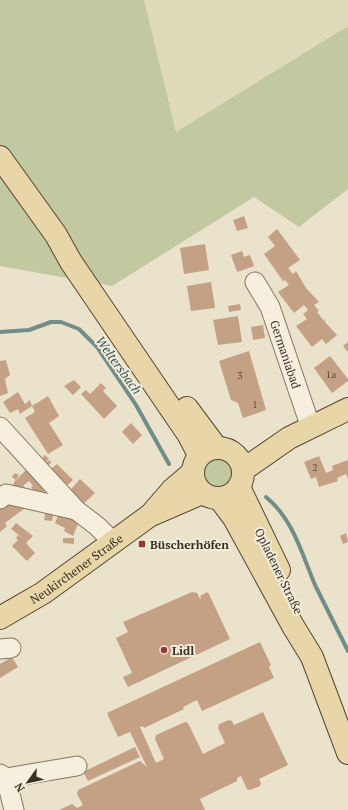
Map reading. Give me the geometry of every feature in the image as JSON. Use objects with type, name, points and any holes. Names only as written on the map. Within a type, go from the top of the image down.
[{"type":"main road","points":[[0,157],[56,235],[77,256],[210,457]]},
{"type":"main road","points":[[289,438],[348,409]]},
{"type":"main road","name":"Neukirchener Straße","points":[[0,618],[43,593],[112,541],[149,516],[172,490],[210,457],[256,443],[289,438]]},
{"type":"main road","name":"Neukirchener Straße","points":[[149,516],[211,496],[227,497],[241,478],[289,438]]},
{"type":"main road","name":"Opladener Straße","points":[[312,657],[293,626],[234,518],[211,496],[197,487],[210,457],[242,463],[241,478],[300,611],[308,634],[312,657],[348,753]]},
{"type":"street","name":"Germaniabad","points":[[255,282],[270,307],[311,428]]},
{"type":"street","points":[[0,427],[76,510],[97,526],[112,541]]},
{"type":"street","points":[[0,499],[6,494],[76,510]]},
{"type":"street","points":[[14,810],[3,776],[77,766]]},
{"type":"shaded area","points":[[144,0],[348,0],[348,26],[176,132]]},
{"type":"green space","points":[[0,0],[144,0],[176,132],[348,26],[348,189],[299,227],[254,197],[112,286],[0,266]]},
{"type":"green space","points":[[217,457],[223,458],[231,466],[231,478],[223,486],[217,487],[211,486],[203,478],[202,472],[203,466],[211,458]]},
{"type":"building","points":[[244,216],[248,228],[237,231],[233,220]]},
{"type":"building","points":[[277,229],[300,260],[288,268],[293,274],[296,271],[306,288],[319,302],[314,305],[319,311],[317,312],[324,321],[326,319],[325,322],[337,335],[326,344],[322,339],[312,347],[296,326],[307,319],[303,314],[308,310],[304,305],[294,313],[278,292],[289,285],[285,280],[283,281],[264,254],[275,246],[268,237]]},
{"type":"building","points":[[205,244],[209,270],[184,274],[180,248]]},
{"type":"building","points":[[242,251],[244,257],[250,255],[254,266],[237,272],[231,255]]},
{"type":"building","points":[[211,282],[215,308],[191,311],[187,286]]},
{"type":"building","points":[[240,304],[241,310],[229,312],[228,306]]},
{"type":"building","points":[[238,316],[242,342],[218,345],[213,320]]},
{"type":"building","points":[[263,325],[265,338],[253,340],[251,327]]},
{"type":"building","points":[[348,342],[348,352],[343,346]]},
{"type":"building","points":[[249,351],[266,410],[243,418],[238,403],[231,400],[219,361]]},
{"type":"building","points":[[330,356],[348,379],[348,381],[332,393],[314,368]]},
{"type":"building","points":[[6,360],[10,375],[5,379],[8,393],[0,396],[0,361]]},
{"type":"building","points":[[74,380],[81,387],[73,395],[64,386]]},
{"type":"building","points":[[101,383],[106,388],[103,391],[117,406],[104,419],[81,394],[86,390],[90,394]]},
{"type":"building","points":[[18,392],[25,404],[30,400],[32,406],[20,414],[18,409],[10,413],[3,402]]},
{"type":"building","points":[[48,396],[59,416],[49,423],[63,445],[48,454],[25,418],[35,412],[32,406]]},
{"type":"building","points":[[131,423],[142,435],[133,444],[122,432]]},
{"type":"building","points":[[45,455],[49,459],[44,463],[50,460],[51,463],[43,469],[41,459]]},
{"type":"building","points":[[319,456],[326,473],[333,470],[332,466],[348,460],[348,479],[346,474],[337,478],[338,481],[319,487],[316,477],[311,479],[304,462]]},
{"type":"building","points":[[57,464],[73,480],[62,490],[46,473]]},
{"type":"building","points":[[31,465],[50,486],[38,496],[31,487],[33,486],[29,481],[23,486],[25,488],[21,496],[10,491],[15,481]]},
{"type":"building","points":[[15,473],[19,475],[16,480],[12,477]]},
{"type":"building","points":[[80,479],[95,493],[79,508],[66,495]]},
{"type":"building","points":[[7,499],[29,505],[5,523],[7,526],[0,532],[0,505]]},
{"type":"building","points":[[46,509],[54,510],[52,521],[44,520]]},
{"type":"building","points":[[60,511],[80,519],[73,536],[64,531],[65,528],[55,523]]},
{"type":"building","points":[[16,523],[33,536],[26,543],[35,553],[27,561],[12,546],[18,540],[16,538],[18,535],[24,539],[11,529]]},
{"type":"building","points":[[346,533],[348,542],[343,544],[340,536]]},
{"type":"building","points":[[63,538],[74,538],[74,544],[63,543]]},
{"type":"building","name":"Lidl","points":[[192,592],[197,593],[200,599],[200,596],[207,592],[209,594],[230,639],[128,687],[123,677],[132,673],[116,638],[128,632],[123,622]]},
{"type":"building","points":[[260,642],[271,665],[269,667],[274,678],[202,711],[197,700],[183,707],[184,709],[144,728],[143,726],[140,727],[156,763],[164,759],[155,739],[156,735],[185,722],[188,723],[203,754],[225,743],[218,728],[219,724],[229,720],[232,721],[234,725],[263,712],[288,765],[259,779],[261,783],[260,786],[250,790],[247,789],[241,776],[237,778],[237,781],[200,799],[205,810],[59,810],[72,804],[77,808],[83,805],[77,794],[78,790],[140,761],[147,767],[130,732],[118,737],[107,713]]},
{"type":"building","points":[[12,657],[18,667],[0,678],[0,664]]},
{"type":"building","points":[[135,747],[140,757],[88,781],[83,772]]},
{"type":"waterway","name":"Weltersbach","points":[[0,332],[29,330],[51,322],[61,322],[79,329],[97,347],[136,405],[169,464]]},
{"type":"waterway","name":"Weltersbach","points":[[266,497],[290,526],[315,585],[348,651]]},
{"type":"place","name":"Büscherhöfen","points":[[142,544]]},
{"type":"place","name":"Lidl","points":[[164,650]]}]
